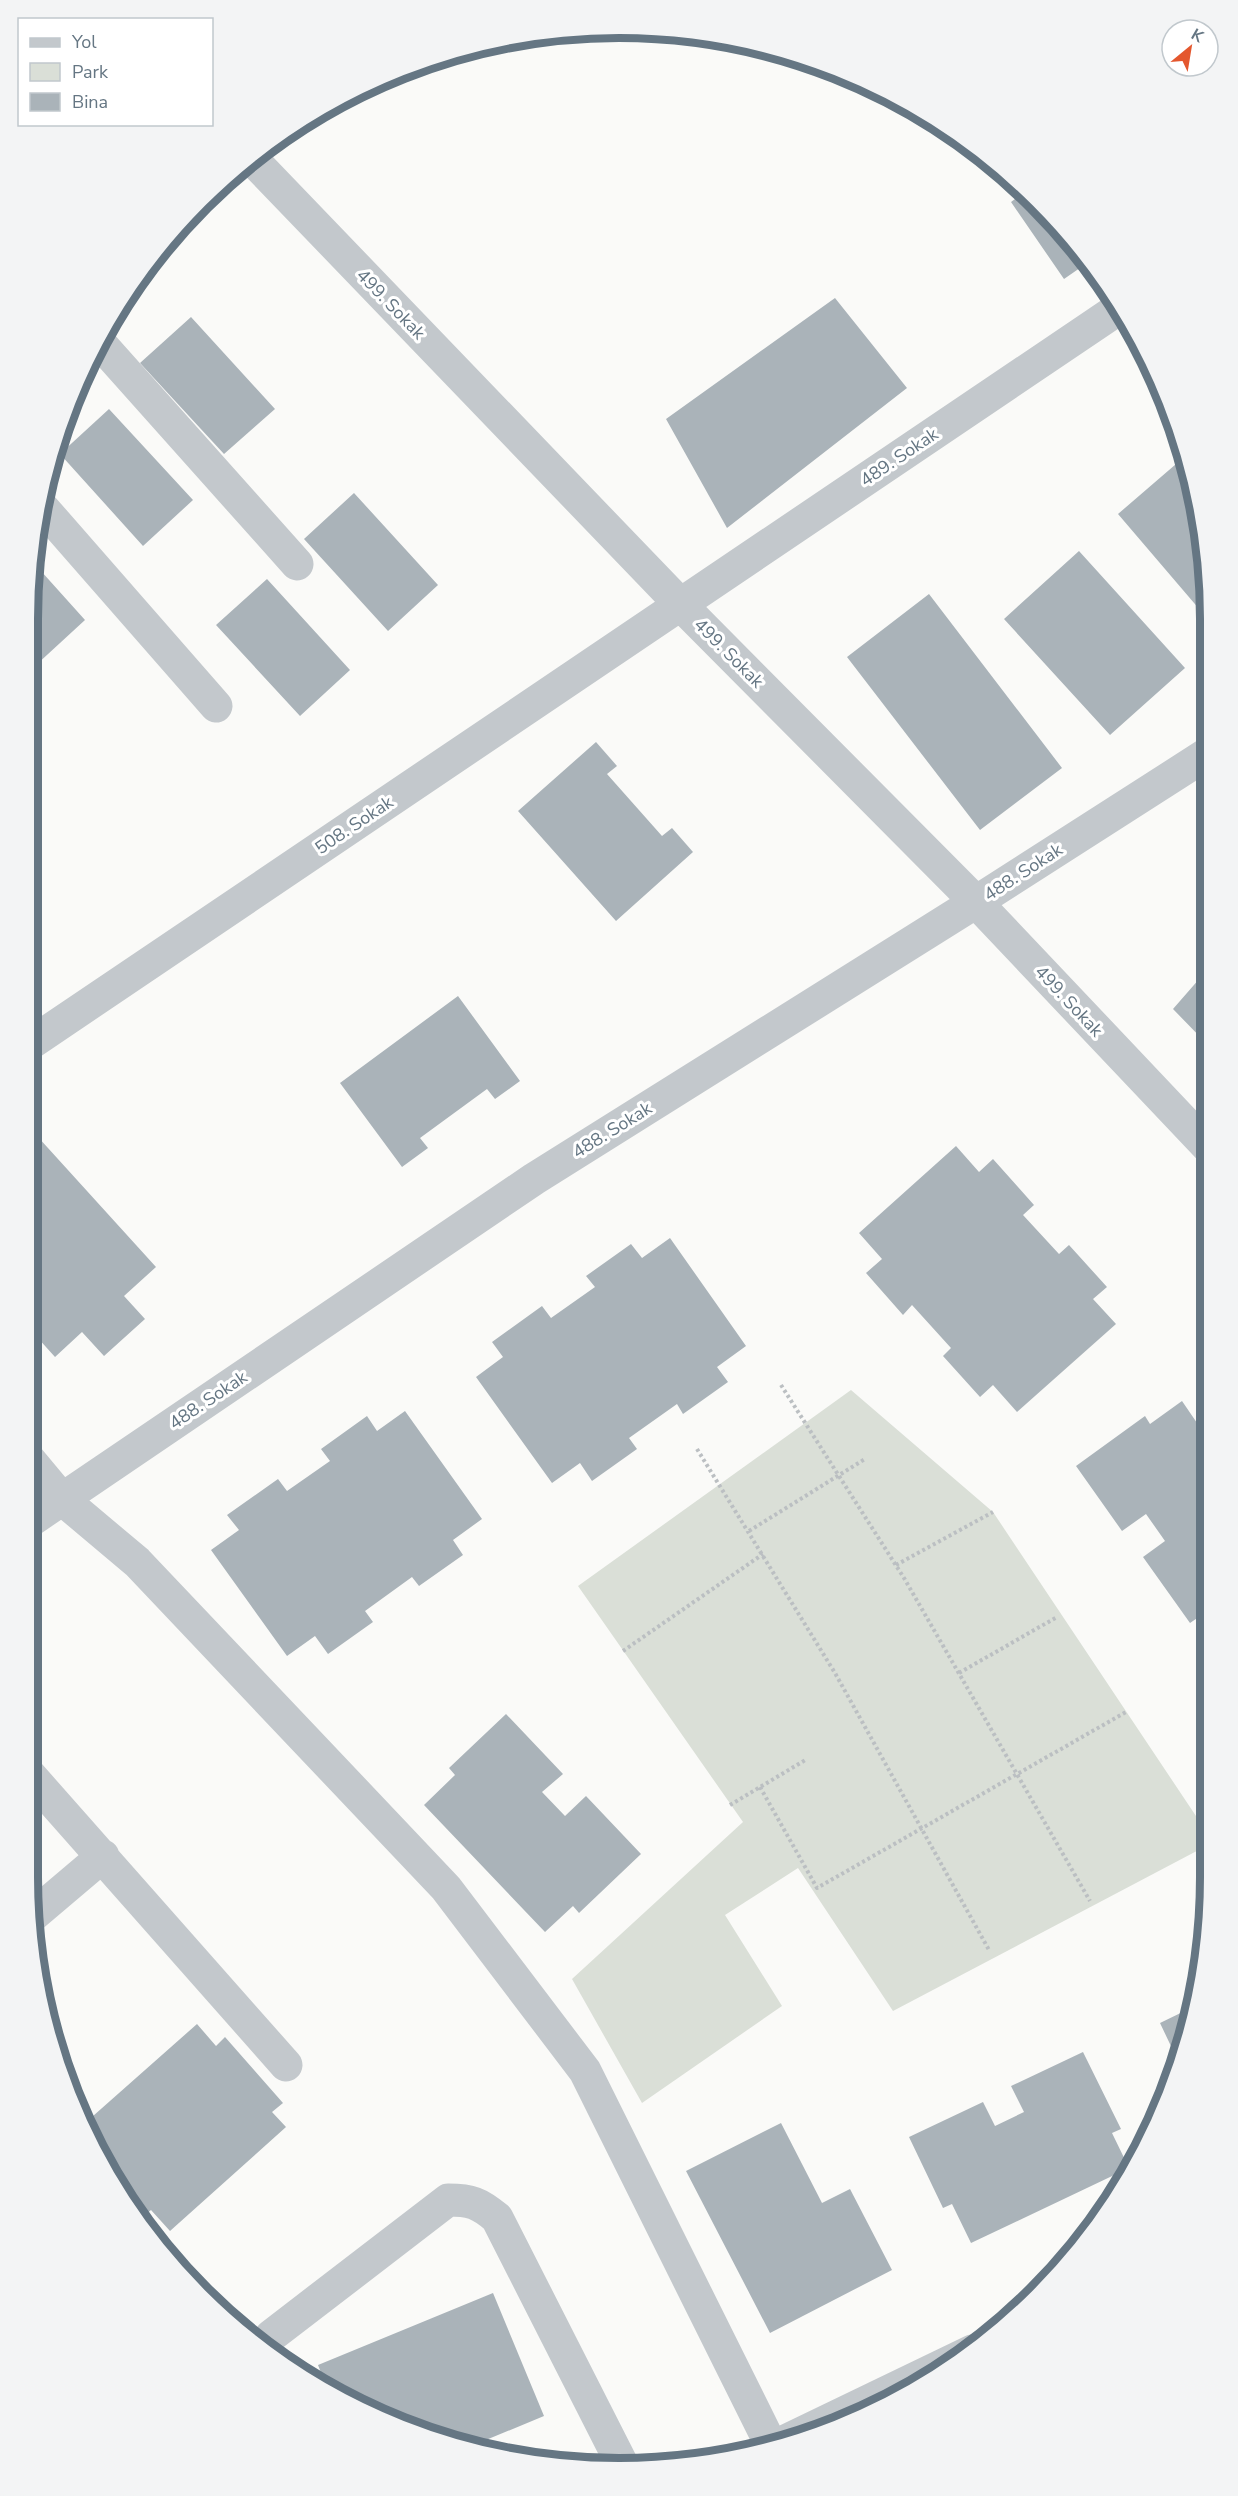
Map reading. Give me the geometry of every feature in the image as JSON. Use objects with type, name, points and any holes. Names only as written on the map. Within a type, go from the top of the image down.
[{"type":"street","name":"499. Sokak","points":[[257,164],[681,605],[976,902],[1200,1139]]},
{"type":"street","name":"489. Sokak","points":[[681,605],[1113,313]]},
{"type":"street","points":[[104,348],[297,564]]},
{"type":"street","points":[[47,514],[216,706]]},
{"type":"street","name":"508. Sokak","points":[[38,1038],[681,605]]},
{"type":"street","name":"488. Sokak","points":[[38,1515],[534,1179],[1200,758]]},
{"type":"street","points":[[38,1470],[62,1499],[137,1562],[447,1888],[585,2071],[765,2440]]},
{"type":"street","points":[[38,1784],[286,2065]]},
{"type":"street","points":[[39,1910],[103,1856]]},
{"type":"street","points":[[271,2336],[448,2200],[480,2204],[497,2218],[619,2458]]},
{"type":"street","points":[[839,2415],[910,2381]]},
{"type":"path","points":[[781,1385],[896,1565],[1090,1901]]},
{"type":"path","points":[[697,1449],[835,1673],[989,1950]]},
{"type":"path","points":[[749,1532],[865,1460]]},
{"type":"path","points":[[896,1565],[993,1512]]},
{"type":"path","points":[[623,1651],[762,1554]]},
{"type":"path","points":[[959,1673],[1057,1617]]},
{"type":"path","points":[[759,1787],[817,1888],[1126,1712]]},
{"type":"path","points":[[730,1805],[807,1759]]},
{"type":"green space","points":[[851,1390],[993,1512],[1200,1822],[1200,1849],[893,2011],[798,1868],[725,1915],[782,2006],[642,2103],[572,1979],[743,1822],[578,1586]]},
{"type":"building","points":[[1018,197],[1056,236],[1081,267],[1064,279],[1011,202]]},
{"type":"building","points":[[835,298],[907,388],[727,528],[666,419]]},
{"type":"building","points":[[191,317],[275,409],[224,454],[140,363]]},
{"type":"building","points":[[109,409],[193,500],[143,546],[61,455]]},
{"type":"building","points":[[1179,461],[1196,543],[1200,610],[1118,514]]},
{"type":"building","points":[[354,493],[438,585],[388,631],[304,539]]},
{"type":"building","points":[[1079,551],[1185,668],[1110,735],[1004,619]]},
{"type":"building","points":[[40,570],[85,620],[38,663]]},
{"type":"building","points":[[267,579],[350,670],[300,716],[216,625]]},
{"type":"building","points":[[929,594],[1062,768],[980,830],[847,657]]},
{"type":"building","points":[[596,742],[617,766],[607,774],[662,836],[672,828],[693,852],[616,921],[518,811]]},
{"type":"building","points":[[1200,978],[1200,1037],[1173,1009]]},
{"type":"building","points":[[458,996],[520,1081],[495,1099],[487,1089],[420,1138],[428,1148],[402,1167],[340,1083]]},
{"type":"building","points":[[38,1137],[156,1267],[124,1296],[145,1319],[104,1356],[82,1332],[55,1357],[38,1338]]},
{"type":"building","points":[[956,1146],[979,1172],[993,1159],[1034,1205],[1023,1215],[1059,1254],[1069,1245],[1107,1287],[1093,1299],[1116,1324],[1017,1412],[993,1385],[980,1397],[943,1356],[951,1348],[912,1305],[903,1315],[866,1273],[882,1259],[859,1233]]},
{"type":"building","points":[[670,1238],[746,1346],[717,1367],[728,1382],[683,1414],[677,1404],[629,1438],[637,1449],[592,1481],[580,1463],[552,1483],[476,1377],[503,1357],[492,1342],[542,1306],[551,1318],[595,1287],[586,1276],[631,1244],[642,1258]]},
{"type":"building","points":[[1182,1401],[1200,1427],[1200,1616],[1190,1623],[1143,1557],[1165,1541],[1146,1514],[1122,1531],[1076,1466],[1145,1416],[1150,1424]]},
{"type":"building","points":[[405,1411],[482,1519],[453,1540],[463,1555],[419,1586],[412,1577],[365,1611],[373,1622],[328,1654],[315,1636],[287,1656],[211,1550],[239,1530],[227,1515],[278,1479],[287,1491],[330,1461],[321,1449],[367,1416],[377,1431]]},
{"type":"building","points":[[506,1714],[563,1774],[542,1792],[565,1816],[586,1796],[641,1854],[579,1913],[573,1906],[545,1932],[424,1805],[455,1775],[449,1768]]},
{"type":"building","points":[[1185,2011],[1174,2052],[1160,2023]]},
{"type":"building","points":[[197,2024],[216,2046],[225,2037],[283,2103],[272,2112],[286,2127],[170,2231],[151,2210],[146,2214],[115,2168],[90,2119]]},
{"type":"building","points":[[1083,2052],[1121,2129],[1112,2133],[1126,2162],[1120,2172],[971,2243],[952,2204],[943,2208],[909,2137],[983,2102],[995,2126],[1024,2112],[1011,2086]]},
{"type":"building","points":[[781,2123],[822,2203],[850,2189],[892,2270],[770,2333],[686,2171]]},
{"type":"building","points":[[493,2293],[544,2416],[481,2442],[468,2439],[432,2428],[362,2399],[323,2378],[318,2365]]}]
